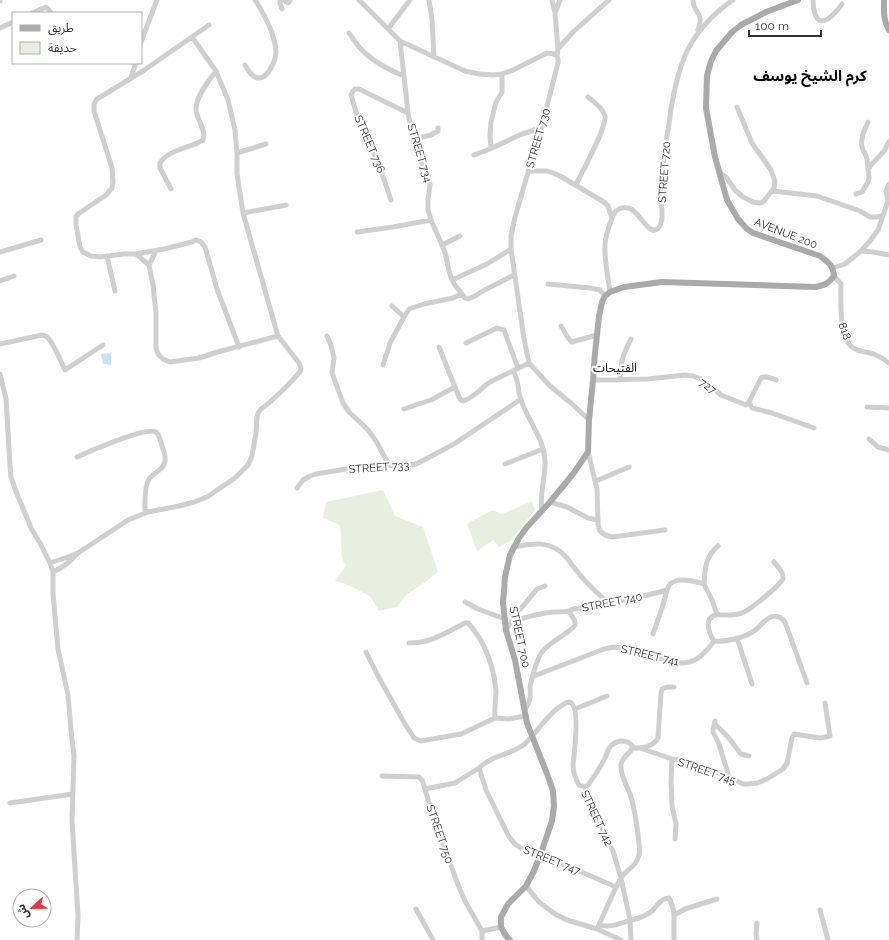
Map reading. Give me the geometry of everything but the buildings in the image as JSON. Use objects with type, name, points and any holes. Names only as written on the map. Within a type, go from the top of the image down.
[{"type":"main road","name":"AVENUE 200","points":[[798,0],[766,12],[741,25],[732,32],[716,51],[711,61],[707,76],[706,108],[715,157],[727,200],[738,218],[747,229],[753,233],[820,256],[833,268]]},
{"type":"main road","points":[[884,0],[883,14],[885,24],[889,30]]},
{"type":"main road","points":[[588,452],[588,420],[597,335],[602,302],[608,294],[624,287],[662,282],[815,287],[830,282],[834,276],[833,268]]},
{"type":"main road","name":"STREET 700","points":[[501,927],[501,917],[508,904],[526,886],[533,873],[552,821],[554,806],[553,791],[527,723],[515,660],[505,619],[503,603],[505,577],[510,556],[518,538],[573,474],[588,452]]},
{"type":"main road","points":[[501,927],[510,940]]},
{"type":"street","points":[[142,39],[157,0]]},
{"type":"street","points":[[245,65],[251,75],[259,78],[268,71],[276,55],[274,39],[255,0]]},
{"type":"street","points":[[280,0],[282,9]]},
{"type":"street","points":[[284,0],[288,3],[290,0]]},
{"type":"street","points":[[360,0],[400,41],[466,71],[479,74],[502,74],[547,53],[557,56]]},
{"type":"street","points":[[388,29],[410,0]]},
{"type":"street","points":[[429,0],[432,20],[434,57]]},
{"type":"street","name":"STREET 730","points":[[529,363],[514,275],[511,236],[558,63],[555,13],[552,0]]},
{"type":"street","points":[[555,13],[560,0]]},
{"type":"street","points":[[558,49],[573,32],[609,0]]},
{"type":"street","points":[[693,0],[701,20],[700,26],[693,40]]},
{"type":"street","name":"STREET 720","points":[[612,219],[617,210],[625,207],[633,210],[651,229],[657,229],[661,224],[663,167],[671,109],[683,61],[693,40],[710,18],[722,7],[733,0]]},
{"type":"street","points":[[813,0],[813,11],[815,17],[821,21],[828,19],[842,4]]},
{"type":"street","points":[[34,12],[46,7],[50,12]]},
{"type":"street","points":[[0,28],[12,22]]},
{"type":"street","points":[[209,26],[143,71],[104,94],[95,102],[94,111],[112,168],[114,182],[112,188],[106,195],[76,217],[76,225],[80,247],[86,255],[95,257],[136,254],[156,251],[196,240],[201,242],[205,247],[217,289],[239,347]]},
{"type":"street","points":[[349,33],[357,45],[370,57],[404,76]]},
{"type":"street","points":[[50,563],[78,553],[128,520],[148,512],[179,506],[207,497],[234,478],[248,465],[252,456],[255,444],[258,413],[300,372],[301,368],[299,363],[278,336],[244,213],[237,174],[237,153],[234,130],[228,100],[216,71],[192,37]]},
{"type":"street","name":"STREET 734","points":[[400,41],[408,113],[413,139],[417,153],[428,174],[430,185],[428,210],[445,252],[452,280],[462,294]]},
{"type":"street","points":[[131,77],[137,64]]},
{"type":"street","points":[[138,64],[143,71]]},
{"type":"street","points":[[171,189],[160,168],[160,163],[166,156],[203,140],[204,135],[197,116],[196,106],[206,84],[216,71]]},
{"type":"street","points":[[491,148],[490,122],[496,102],[502,92],[502,74]]},
{"type":"street","name":"STREET 736","points":[[391,200],[379,165],[357,115],[351,95],[355,89],[362,90],[408,113]]},
{"type":"street","points":[[576,185],[598,140],[605,120],[601,109],[588,97]]},
{"type":"street","points":[[719,172],[726,176],[735,190],[753,202],[761,203],[773,191],[774,188],[771,170],[752,143],[737,107]]},
{"type":"street","points":[[856,194],[862,192],[869,178],[867,156],[862,145],[862,138],[868,122]]},
{"type":"street","points":[[413,139],[431,135],[438,130],[438,128]]},
{"type":"street","points":[[474,155],[522,134],[541,128]]},
{"type":"street","points":[[868,169],[873,161],[877,159],[885,150],[889,142]]},
{"type":"street","points":[[237,153],[266,144]]},
{"type":"street","points":[[528,171],[547,171],[553,173],[576,185],[608,206],[612,219],[605,245],[608,294]]},
{"type":"street","points":[[833,268],[845,264],[861,251],[878,230],[888,201],[886,191],[889,184]]},
{"type":"street","points":[[773,191],[817,196],[860,211],[867,216],[883,216]]},
{"type":"street","points":[[244,213],[286,205]]},
{"type":"street","points":[[357,232],[431,220]]},
{"type":"street","points":[[442,245],[460,236]]},
{"type":"street","points":[[0,252],[41,240]]},
{"type":"street","points":[[452,280],[487,264],[511,249]]},
{"type":"street","points":[[156,251],[149,265],[155,298],[156,348],[158,354],[163,359],[170,362],[199,358],[278,336]]},
{"type":"street","points":[[861,251],[889,255]]},
{"type":"street","points":[[878,253],[889,251]]},
{"type":"street","points":[[136,254],[149,265]]},
{"type":"street","points":[[107,256],[115,291]]},
{"type":"street","points":[[383,365],[390,343],[409,309],[462,294],[468,299],[514,275]]},
{"type":"street","points":[[0,281],[14,276]]},
{"type":"street","name":"818","points":[[834,276],[840,284],[841,317],[843,330],[849,343],[856,349],[875,355],[889,363]]},
{"type":"street","points":[[548,284],[590,288],[600,290],[608,294]]},
{"type":"street","points":[[392,306],[404,317]]},
{"type":"street","points":[[561,326],[572,342],[597,335]]},
{"type":"street","points":[[466,343],[497,328],[504,330],[521,399],[544,449],[545,463],[541,497],[542,510]]},
{"type":"street","points":[[0,344],[46,336],[52,344],[65,370],[103,346]]},
{"type":"street","points":[[327,336],[334,358],[332,373],[345,407],[368,430],[376,441],[389,465]]},
{"type":"street","points":[[620,380],[621,363],[631,339]]},
{"type":"street","points":[[439,347],[455,387],[461,400],[463,401],[466,401],[474,396],[488,383],[529,363],[550,386],[571,403],[588,420]]},
{"type":"street","points":[[0,374],[6,399],[11,477],[32,530],[40,543],[53,572],[53,594],[58,649],[68,695],[74,756],[72,820],[78,916],[77,940]]},
{"type":"street","name":"727","points":[[593,380],[648,379],[685,375],[693,376],[701,379],[724,396],[746,405],[749,402],[752,408],[772,413],[814,428]]},
{"type":"street","points":[[749,402],[761,378],[766,376],[776,380]]},
{"type":"street","points":[[404,409],[431,400],[455,387]]},
{"type":"street","name":"STREET 733","points":[[297,488],[304,480],[316,474],[346,469],[416,464],[454,444],[521,399]]},
{"type":"street","points":[[868,407],[889,408]]},
{"type":"street","points":[[77,457],[140,433],[152,431],[156,432],[165,454],[165,462],[164,466],[148,481],[145,491],[145,510],[148,512]]},
{"type":"street","points":[[869,439],[878,446],[889,450]]},
{"type":"street","points":[[505,464],[544,449]]},
{"type":"street","points":[[588,452],[596,481],[598,505],[597,520],[600,530],[605,535],[612,536],[665,530]]},
{"type":"street","points":[[596,481],[629,467]]},
{"type":"street","points":[[550,502],[567,507],[588,518],[597,520]]},
{"type":"street","points":[[146,503],[155,511]]},
{"type":"street","points":[[514,547],[540,543],[554,548],[566,556],[587,583],[609,604]]},
{"type":"street","points":[[717,614],[704,584],[706,561],[713,550],[718,546]]},
{"type":"street","points":[[53,572],[70,562],[78,553]]},
{"type":"street","points":[[774,562],[783,575],[781,583],[744,612],[732,615],[717,614],[710,619],[708,626],[710,636],[714,641],[725,641],[755,631],[772,617],[776,616],[782,618],[785,622],[807,683]]},
{"type":"street","name":"STREET 740","points":[[525,713],[530,699],[530,686],[542,652],[554,640],[574,627],[575,621],[570,614],[570,611],[573,609],[609,604],[667,590],[670,584],[679,580],[704,584]]},
{"type":"street","points":[[508,627],[537,589],[545,586]]},
{"type":"street","points":[[653,634],[667,590]]},
{"type":"street","points":[[465,602],[478,609],[505,619]]},
{"type":"street","points":[[508,627],[524,618],[548,613],[570,611]]},
{"type":"street","points":[[409,643],[419,643],[433,639],[465,623],[468,623],[481,640],[493,670],[496,692],[495,718]]},
{"type":"street","points":[[737,638],[752,684]]},
{"type":"street","name":"STREET 741","points":[[534,676],[614,647],[677,663],[686,663],[699,658],[714,641]]},
{"type":"street","points":[[366,652],[405,724],[416,739],[421,741],[461,734],[495,718],[509,719],[525,713]]},
{"type":"street","points":[[585,787],[588,785],[599,768],[612,745],[619,741],[624,741],[632,745],[634,748],[640,748],[650,746],[657,740],[662,689],[674,687]]},
{"type":"street","points":[[479,768],[487,762],[524,745],[559,707],[567,702],[572,704],[575,709],[607,696]]},
{"type":"street","name":"STREET 745","points":[[640,748],[672,759],[693,764],[741,783],[752,784],[763,781],[779,772],[785,766],[794,734],[820,738],[830,736],[825,703]]},
{"type":"street","name":"STREET 742","points":[[575,709],[575,776],[579,785],[585,787],[595,813],[613,851],[621,878],[630,920],[631,940]]},
{"type":"street","points":[[729,777],[719,744],[712,729],[715,722],[741,754],[749,756]]},
{"type":"street","points":[[598,927],[616,886],[621,878],[636,863],[640,853],[632,800],[621,771],[623,759],[634,748]]},
{"type":"street","points":[[672,759],[671,783],[672,806],[676,824],[675,839]]},
{"type":"street","name":"STREET 750","points":[[479,768],[454,783],[425,789],[433,816],[457,882],[465,901],[482,931],[482,940]]},
{"type":"street","name":"STREET 747","points":[[479,768],[486,790],[511,840],[519,847],[616,886]]},
{"type":"street","points":[[382,776],[419,777],[422,780],[425,789]]},
{"type":"street","points":[[10,803],[73,794]]},
{"type":"street","points":[[526,886],[539,902],[555,914],[567,920],[598,927],[621,940]]},
{"type":"street","points":[[598,927],[617,925],[643,917],[666,898],[669,898],[674,915],[674,940]]},
{"type":"street","points":[[674,915],[692,907],[717,899]]},
{"type":"street","points":[[416,909],[433,940]]},
{"type":"street","points":[[820,910],[828,940]]},
{"type":"street","points":[[757,923],[757,940]]},
{"type":"street","points":[[482,931],[501,927]]},
{"type":"green space","points":[[383,490],[395,516],[423,527],[438,572],[406,595],[397,607],[379,611],[370,596],[346,584],[335,581],[346,566],[342,558],[340,525],[323,518],[326,502]]},
{"type":"green space","points":[[532,501],[535,510],[510,541],[499,547],[493,540],[477,551],[467,524],[492,510],[502,514]]},
{"type":"water","points":[[111,353],[111,365],[103,364],[101,354]]},
{"type":"district","name":"كرم الشيخ يوسف","points":[[810,76]]},
{"type":"district","name":"الفتيحات","points":[[615,368]]}]
